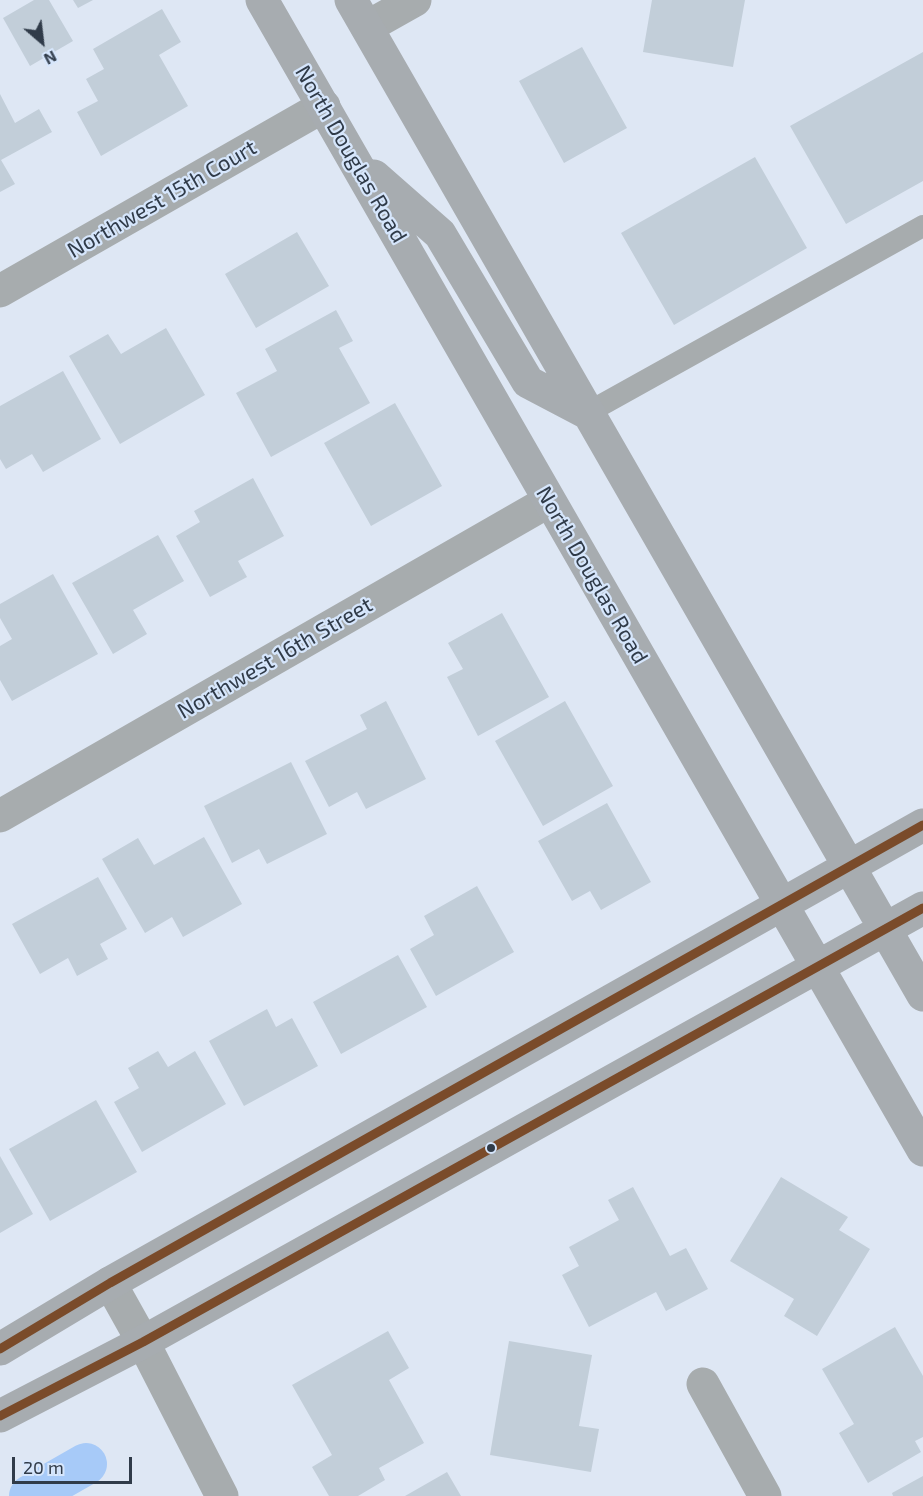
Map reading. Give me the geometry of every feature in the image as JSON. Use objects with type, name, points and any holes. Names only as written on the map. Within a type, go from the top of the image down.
[{"type":"main road","name":"North Douglas Road","points":[[262,0],[923,1150]]},
{"type":"main road","points":[[359,14],[923,996]]},
{"type":"main road","points":[[352,156],[440,234],[528,382],[587,413]]},
{"type":"main road","points":[[0,1349],[110,1283],[783,906],[923,825]]},
{"type":"main road","points":[[0,1416],[143,1342],[923,908]]},
{"type":"street","points":[[359,14],[416,0]]},
{"type":"street","name":"Northwest 15th Court","points":[[0,291],[324,106]]},
{"type":"street","name":"Northwest 16th Street","points":[[0,816],[549,501]]},
{"type":"street","points":[[110,1283],[222,1496]]},
{"type":"street","points":[[703,1384],[765,1496]]},
{"type":"lane","points":[[587,413],[923,226]]},
{"type":"building","points":[[34,0],[49,0],[73,41],[30,66],[3,18]]},
{"type":"building","points":[[73,0],[93,0],[78,8]]},
{"type":"building","points":[[652,0],[745,0],[733,67],[643,52]]},
{"type":"building","points":[[162,9],[181,42],[159,55],[188,106],[101,156],[77,112],[98,101],[86,79],[104,69],[93,49]]},
{"type":"building","points":[[582,47],[627,128],[564,163],[519,81]]},
{"type":"building","points":[[923,52],[923,181],[846,224],[790,126]]},
{"type":"building","points":[[0,94],[15,123],[39,109],[52,132],[1,160],[15,184],[0,192]]},
{"type":"building","points":[[755,157],[807,248],[674,325],[621,233]]},
{"type":"building","points":[[297,232],[329,286],[256,328],[225,274]]},
{"type":"building","points":[[336,310],[353,341],[339,348],[370,403],[271,457],[236,393],[277,371],[265,349]]},
{"type":"building","points":[[166,328],[205,395],[120,444],[69,356],[108,334],[121,354]]},
{"type":"building","points":[[63,371],[101,439],[43,472],[32,454],[6,469],[0,459],[0,406]]},
{"type":"building","points":[[395,403],[442,486],[371,526],[324,443]]},
{"type":"building","points":[[253,478],[284,536],[238,561],[247,577],[210,597],[176,536],[200,522],[194,511]]},
{"type":"building","points":[[158,535],[184,581],[133,610],[147,634],[113,654],[72,583]]},
{"type":"building","points":[[53,574],[98,654],[12,701],[0,680],[0,646],[12,639],[0,618],[0,604]]},
{"type":"building","points":[[502,613],[549,697],[478,736],[447,677],[463,669],[448,643]]},
{"type":"building","points":[[386,701],[426,779],[366,809],[357,792],[329,807],[305,761],[367,729],[360,715]]},
{"type":"building","points":[[565,701],[613,786],[543,826],[495,741]]},
{"type":"building","points":[[291,762],[327,834],[267,864],[259,849],[232,863],[204,806]]},
{"type":"building","points":[[607,803],[651,882],[601,910],[590,891],[572,901],[538,841]]},
{"type":"building","points":[[204,837],[242,904],[183,937],[172,917],[145,933],[102,859],[138,838],[154,865]]},
{"type":"building","points":[[98,877],[127,929],[100,944],[108,959],[77,976],[68,958],[40,974],[12,924]]},
{"type":"building","points":[[477,886],[514,952],[436,996],[410,949],[434,935],[424,916]]},
{"type":"building","points":[[398,955],[427,1007],[341,1054],[313,1002]]},
{"type":"building","points":[[267,1009],[276,1027],[292,1018],[318,1066],[244,1106],[209,1041]]},
{"type":"building","points":[[158,1051],[168,1067],[195,1051],[226,1104],[142,1152],[114,1102],[139,1088],[128,1068]]},
{"type":"building","points":[[96,1100],[137,1172],[50,1221],[9,1149]]},
{"type":"building","points":[[0,1156],[33,1214],[0,1233]]},
{"type":"building","points":[[781,1177],[848,1217],[839,1230],[870,1249],[817,1336],[784,1316],[794,1299],[730,1261]]},
{"type":"building","points":[[633,1187],[670,1256],[686,1248],[708,1289],[666,1311],[656,1292],[589,1327],[562,1275],[579,1266],[569,1247],[619,1220],[608,1200]]},
{"type":"building","points":[[895,1327],[923,1376],[923,1437],[915,1441],[921,1452],[868,1483],[839,1433],[854,1424],[822,1369]]},
{"type":"building","points":[[388,1331],[409,1368],[389,1380],[424,1443],[379,1468],[385,1480],[358,1496],[329,1496],[312,1467],[332,1455],[292,1385]]},
{"type":"building","points":[[509,1341],[592,1355],[579,1426],[599,1429],[591,1472],[490,1455]]},
{"type":"building","points":[[447,1472],[461,1496],[405,1496]]},
{"type":"building","points":[[923,1476],[923,1496],[893,1496],[892,1493]]},
{"type":"waterway","points":[[30,1496],[86,1464]]},
{"type":"transit line","points":[[0,1349],[110,1283],[923,825]]},
{"type":"transit line","points":[[0,1416],[143,1342],[923,908]]}]
